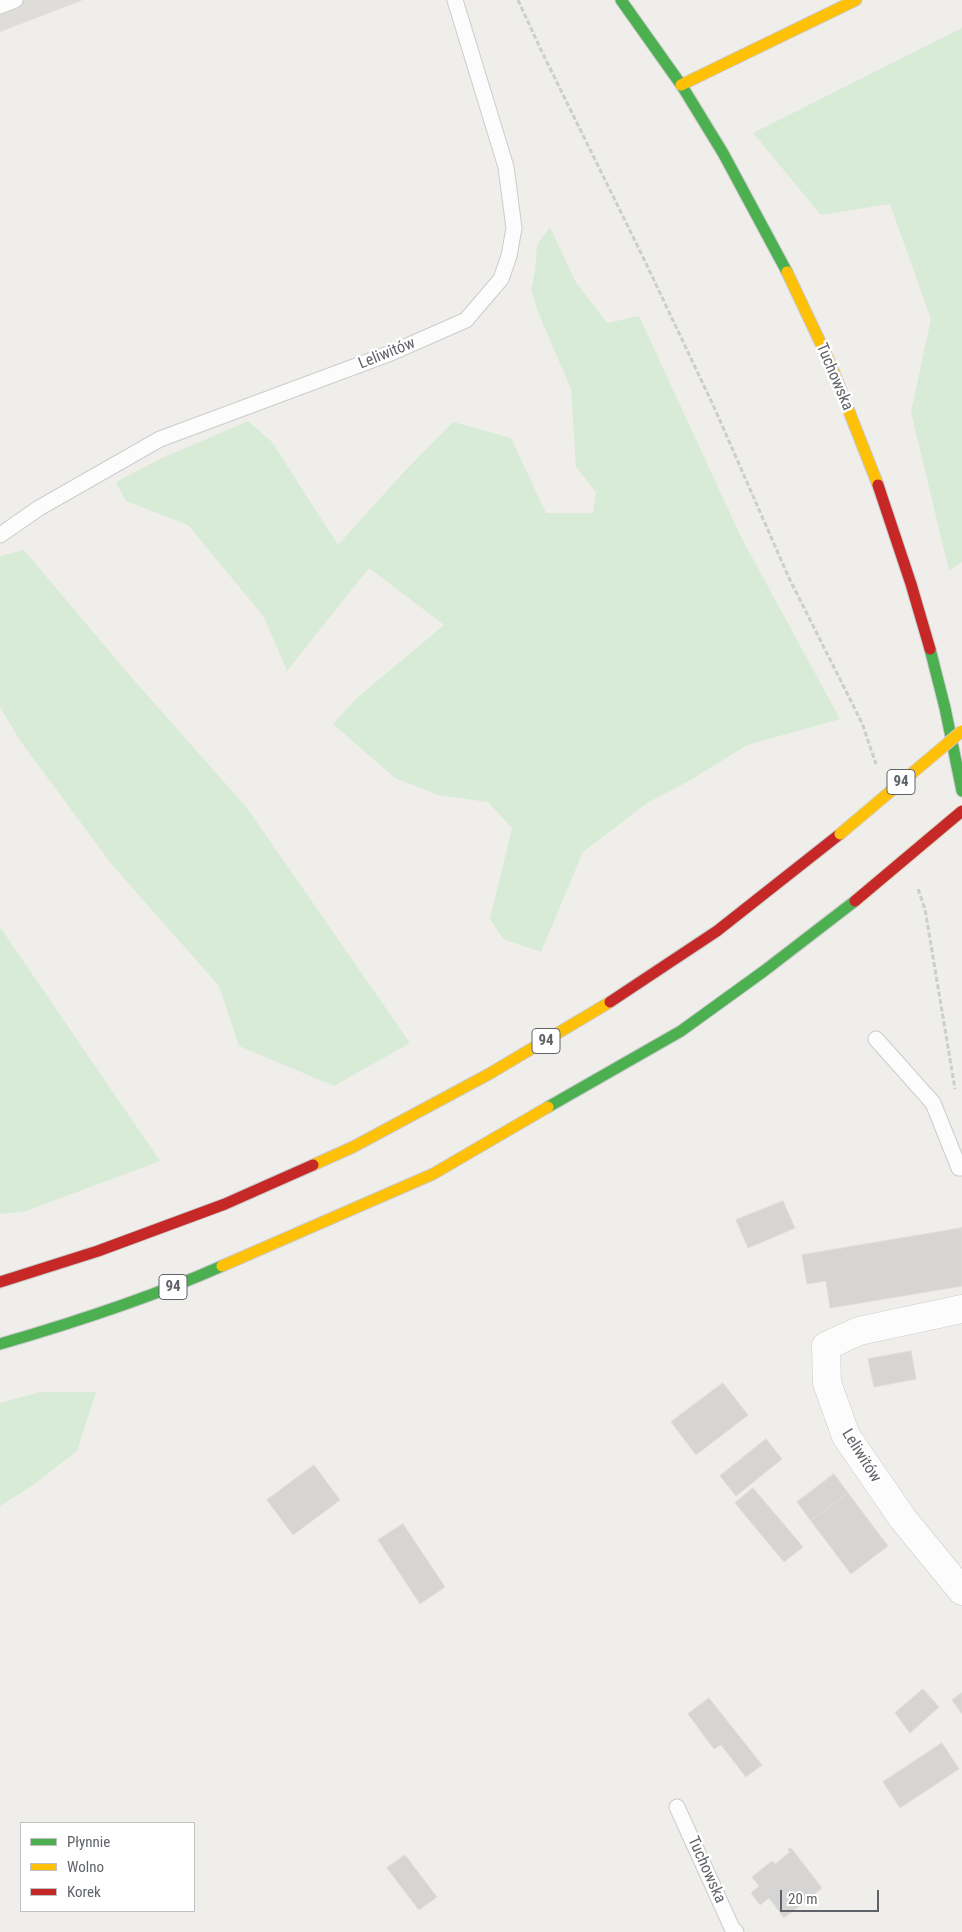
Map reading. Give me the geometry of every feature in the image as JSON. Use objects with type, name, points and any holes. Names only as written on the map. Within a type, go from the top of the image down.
[{"type":"main road","name":"Tuchowska","points":[[622,0],[681,86],[757,215],[797,294],[863,446],[884,500],[922,620],[941,691],[962,791]]},
{"type":"main road","points":[[681,86],[856,0]]},
{"type":"main road","name":"94","points":[[0,1282],[98,1251],[225,1204],[353,1148],[489,1074],[598,1010],[718,931],[840,834],[962,731]]},
{"type":"main road","name":"94","points":[[0,1344],[73,1322],[178,1286],[433,1174],[681,1031],[764,971],[855,901],[962,812]]},
{"type":"street","name":"Leliwitów","points":[[962,1309],[859,1331],[826,1346],[826,1364],[827,1383],[846,1436],[903,1519],[962,1592]]},
{"type":"lane","points":[[0,6],[15,0]]},
{"type":"lane","name":"Leliwitów","points":[[0,535],[39,508],[160,439],[391,353],[466,320],[496,285],[501,279],[509,256],[514,228],[510,191],[506,168],[455,0]]},
{"type":"lane","points":[[876,1039],[933,1103],[959,1168],[962,1168]]},
{"type":"lane","name":"Tuchowska","points":[[677,1807],[732,1928],[736,1932]]},
{"type":"path","points":[[518,0],[714,407],[789,578],[862,723],[877,770]]},
{"type":"path","points":[[915,882],[924,909],[956,1094]]},
{"type":"shaded area","points":[[0,0],[83,0],[0,32]]},
{"type":"green space","points":[[962,28],[962,562],[949,571],[911,412],[931,319],[890,204],[821,215],[753,133]]},
{"type":"green space","points":[[550,227],[575,281],[607,323],[639,316],[741,537],[840,719],[747,745],[689,781],[647,803],[583,852],[541,952],[503,939],[490,919],[512,828],[488,802],[438,795],[395,778],[333,724],[358,697],[444,625],[369,568],[287,671],[264,617],[188,525],[126,501],[116,482],[160,459],[248,421],[272,442],[338,545],[402,474],[453,422],[511,438],[546,513],[593,513],[596,492],[576,467],[571,389],[538,312],[531,290],[537,245]]},
{"type":"green space","points":[[24,550],[125,670],[247,808],[410,1043],[334,1086],[239,1046],[219,986],[113,866],[21,742],[0,707],[0,556]]},
{"type":"green space","points":[[0,927],[160,1161],[26,1211],[0,1214]]},
{"type":"green space","points":[[40,1392],[96,1392],[77,1451],[33,1485],[0,1506],[0,1403]]},
{"type":"building","points":[[783,1201],[795,1228],[748,1248],[736,1220]]},
{"type":"building","points":[[962,1228],[962,1286],[830,1308],[826,1281],[807,1284],[802,1255]]},
{"type":"building","points":[[911,1351],[916,1379],[874,1387],[868,1359]]},
{"type":"building","points":[[723,1383],[748,1415],[696,1455],[671,1422]]},
{"type":"building","points":[[766,1439],[782,1459],[736,1496],[720,1476]]},
{"type":"building","points":[[314,1465],[340,1500],[293,1535],[267,1500]]},
{"type":"building","points":[[834,1474],[848,1493],[811,1521],[797,1502]]},
{"type":"building","points":[[753,1488],[803,1547],[784,1562],[735,1503]]},
{"type":"building","points":[[848,1493],[888,1546],[851,1574],[811,1521]]},
{"type":"building","points":[[403,1524],[445,1587],[420,1604],[378,1540]]},
{"type":"building","points":[[923,1689],[939,1707],[910,1733],[895,1713]]},
{"type":"building","points":[[962,1693],[962,1714],[952,1700]]},
{"type":"building","points":[[709,1698],[762,1765],[746,1777],[721,1745],[714,1749],[688,1714]]},
{"type":"building","points":[[942,1743],[959,1769],[900,1808],[883,1782]]},
{"type":"building","points":[[791,1848],[822,1888],[784,1918],[769,1898],[760,1905],[751,1893],[759,1886],[752,1877],[772,1861],[775,1864],[790,1852],[788,1850]]},
{"type":"building","points":[[405,1855],[437,1897],[419,1910],[387,1868]]},
{"type":"traffic: fast","points":[[621,0],[682,86],[723,153],[787,272]]},
{"type":"traffic: fast","points":[[930,649],[945,708],[962,791]]},
{"type":"traffic: fast","points":[[548,1107],[681,1031],[764,971],[855,901]]},
{"type":"traffic: fast","points":[[0,1344],[112,1309],[168,1289],[222,1266]]},
{"type":"traffic: slow","points":[[681,85],[856,0]]},
{"type":"traffic: slow","points":[[787,272],[830,363],[878,485]]},
{"type":"traffic: slow","points":[[840,834],[962,731]]},
{"type":"traffic: slow","points":[[313,1165],[353,1147],[489,1074],[610,1002]]},
{"type":"traffic: slow","points":[[222,1266],[433,1174],[548,1107]]},
{"type":"traffic: jam","points":[[878,485],[911,584],[930,649]]},
{"type":"traffic: jam","points":[[855,901],[962,811]]},
{"type":"traffic: jam","points":[[610,1002],[717,931],[840,834]]},
{"type":"traffic: jam","points":[[0,1282],[98,1251],[225,1204],[313,1165]]}]
